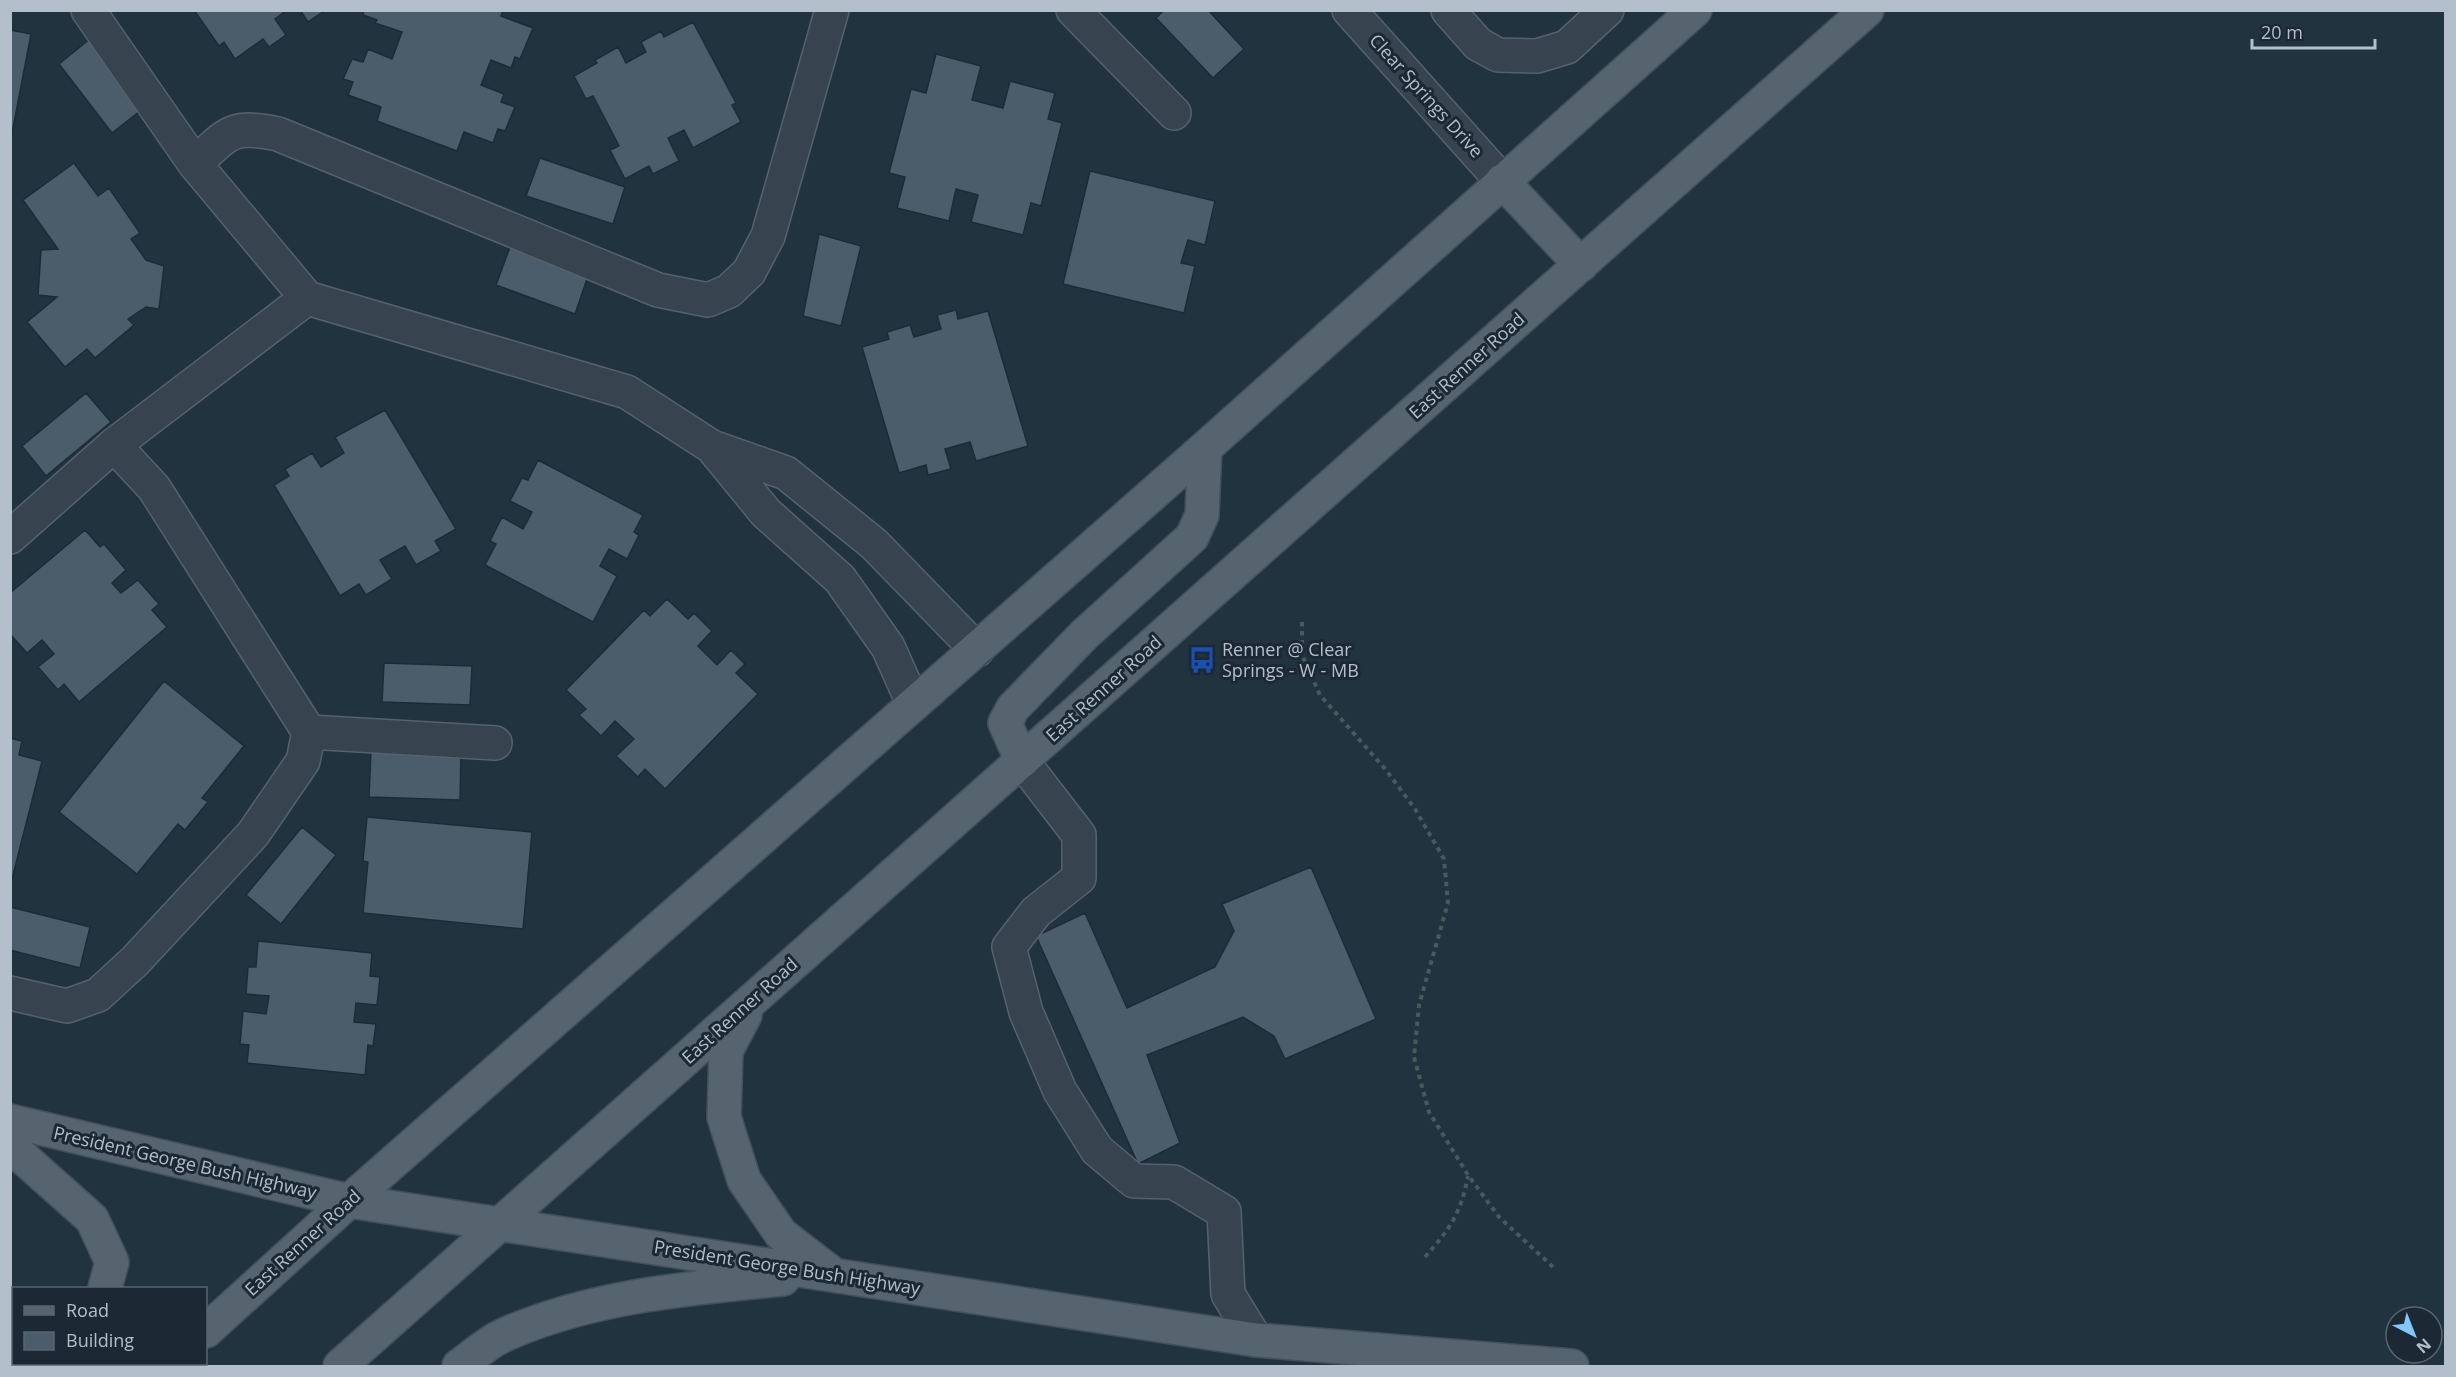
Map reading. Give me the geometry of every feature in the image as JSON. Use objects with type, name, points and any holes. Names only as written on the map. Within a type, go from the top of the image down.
[{"type":"main road","name":"East Renner Road","points":[[207,1330],[349,1201],[1205,448],[1695,10]]},
{"type":"main road","name":"East Renner Road","points":[[340,1366],[1868,10]]},
{"type":"main road","points":[[1502,181],[1581,265]]},
{"type":"main road","points":[[1022,761],[1005,723],[1013,708],[1085,634],[1192,537],[1202,515],[1205,448]]},
{"type":"main road","points":[[754,999],[726,1052],[724,1117],[744,1180],[781,1234],[833,1274]]},
{"type":"main road","name":"President George Bush Highway","points":[[10,1121],[349,1201],[1256,1340],[1572,1366]]},
{"type":"main road","points":[[10,1146],[92,1219],[112,1262],[105,1287]]},
{"type":"main road","points":[[459,1366],[502,1335],[564,1313],[675,1290],[833,1274]]},
{"type":"street","points":[[88,10],[195,164],[307,298],[627,392],[712,447],[786,473],[874,544],[977,650]]},
{"type":"street","points":[[195,164],[227,133],[255,129],[278,134],[658,290],[708,300],[729,291],[750,272],[768,236],[832,10]]},
{"type":"street","points":[[1073,10],[1174,113]]},
{"type":"street","name":"Clear Springs Drive","points":[[1349,10],[1502,181]]},
{"type":"street","points":[[1448,10],[1478,44],[1498,55],[1537,56],[1567,47],[1607,10]]},
{"type":"street","points":[[10,537],[114,446],[307,298]]},
{"type":"street","points":[[10,993],[67,1006],[98,995],[135,961],[253,834],[303,761],[309,732],[160,497],[114,446]]},
{"type":"street","points":[[712,447],[766,513],[840,579],[888,647],[913,703]]},
{"type":"street","points":[[309,732],[495,743]]},
{"type":"street","points":[[1022,761],[1079,835],[1079,878],[1036,912],[1010,946],[1026,1012],[1059,1091],[1097,1150],[1134,1181],[1174,1182],[1224,1212],[1228,1294],[1256,1340]]},
{"type":"path","points":[[1302,622],[1302,655],[1320,695],[1386,770],[1415,809],[1444,859],[1448,903],[1419,1005],[1414,1057],[1429,1112],[1468,1175],[1499,1218],[1553,1267]]},
{"type":"path","points":[[1425,1257],[1448,1230],[1463,1204],[1468,1175]]},
{"type":"building","points":[[194,10],[287,10],[275,19],[286,35],[269,47],[263,39],[235,59],[224,42],[219,46]]},
{"type":"building","points":[[300,10],[323,10],[324,11],[308,22]]},
{"type":"building","points":[[364,10],[503,10],[501,16],[533,28],[520,59],[515,57],[511,68],[491,60],[481,85],[504,94],[501,102],[515,107],[505,131],[498,129],[493,143],[464,132],[457,151],[377,121],[381,107],[348,95],[353,82],[343,79],[352,59],[363,62],[368,49],[392,59],[402,32],[375,23],[377,20],[363,15]]},
{"type":"building","points":[[1164,10],[1208,10],[1244,49],[1213,78],[1156,18]]},
{"type":"building","points":[[693,22],[736,103],[732,105],[741,122],[693,148],[684,130],[668,138],[679,161],[653,174],[649,166],[625,179],[610,150],[619,146],[593,96],[586,99],[574,76],[597,63],[595,60],[618,47],[626,63],[646,52],[641,42],[661,31],[664,37]]},
{"type":"building","points":[[10,30],[31,34],[10,144]]},
{"type":"building","points":[[91,38],[145,107],[112,133],[59,64]]},
{"type":"building","points":[[936,54],[981,66],[972,100],[1003,108],[1010,81],[1055,93],[1048,119],[1062,123],[1041,206],[1031,203],[1023,235],[971,222],[978,195],[956,189],[949,221],[897,208],[905,177],[889,173],[911,89],[926,93]]},
{"type":"building","points":[[540,158],[625,187],[613,224],[526,196]]},
{"type":"building","points":[[74,163],[98,196],[109,188],[140,233],[131,239],[146,260],[164,266],[159,309],[146,307],[128,319],[134,325],[95,358],[87,349],[65,367],[27,322],[57,297],[38,295],[41,250],[58,249],[23,200]]},
{"type":"building","points":[[1090,171],[1215,201],[1205,245],[1188,240],[1181,263],[1195,266],[1184,313],[1063,284]]},
{"type":"building","points":[[819,234],[861,246],[841,326],[803,316]]},
{"type":"building","points":[[510,247],[588,276],[575,314],[496,285]]},
{"type":"building","points":[[956,310],[958,319],[988,311],[1028,446],[976,461],[970,442],[945,449],[951,469],[928,475],[926,465],[899,473],[862,347],[889,339],[887,332],[910,325],[914,337],[941,329],[937,315]]},
{"type":"building","points":[[86,393],[111,422],[46,476],[22,446]]},
{"type":"building","points":[[385,410],[456,529],[435,541],[441,551],[416,565],[405,546],[380,560],[392,579],[366,595],[359,584],[340,596],[274,485],[289,476],[285,469],[312,453],[321,467],[344,453],[335,437]]},
{"type":"building","points":[[538,460],[643,515],[634,532],[639,535],[627,559],[609,549],[600,566],[617,576],[593,622],[485,565],[496,544],[490,541],[502,517],[523,529],[532,512],[510,501],[522,478],[528,480]]},
{"type":"building","points":[[85,530],[100,547],[104,544],[126,570],[112,583],[121,593],[138,580],[159,604],[152,610],[167,627],[79,702],[64,684],[58,690],[38,667],[54,654],[42,640],[27,653],[10,634],[10,593]]},
{"type":"building","points":[[667,599],[688,619],[694,613],[712,631],[698,646],[717,665],[731,650],[745,664],[736,673],[758,694],[665,789],[645,769],[638,777],[616,756],[634,739],[615,721],[601,736],[579,715],[586,709],[566,690],[644,610],[650,616]]},
{"type":"building","points":[[384,663],[472,666],[470,705],[382,702]]},
{"type":"building","points":[[164,681],[244,746],[202,798],[208,802],[185,830],[178,824],[137,874],[59,812]]},
{"type":"building","points":[[10,738],[22,741],[19,755],[42,761],[10,887]]},
{"type":"building","points":[[371,751],[461,754],[460,800],[369,797]]},
{"type":"building","points":[[367,817],[532,832],[523,929],[363,913],[368,862],[363,861]]},
{"type":"building","points":[[302,827],[336,855],[281,924],[246,895]]},
{"type":"building","points":[[1311,867],[1376,1019],[1285,1059],[1274,1036],[1243,1017],[1147,1055],[1180,1143],[1138,1164],[1036,936],[1085,913],[1127,1008],[1215,967],[1234,931],[1222,904]]},
{"type":"building","points":[[10,907],[90,927],[80,968],[10,950]]},
{"type":"building","points":[[258,941],[372,953],[370,976],[380,977],[377,1005],[356,1003],[354,1022],[376,1024],[373,1046],[368,1045],[365,1075],[247,1063],[249,1045],[240,1044],[243,1011],[266,1014],[269,996],[246,994],[248,967],[256,967]]},
{"type":"place","name":"Renner @ Clear Springs - W - MB","points":[[1202,660]]}]
